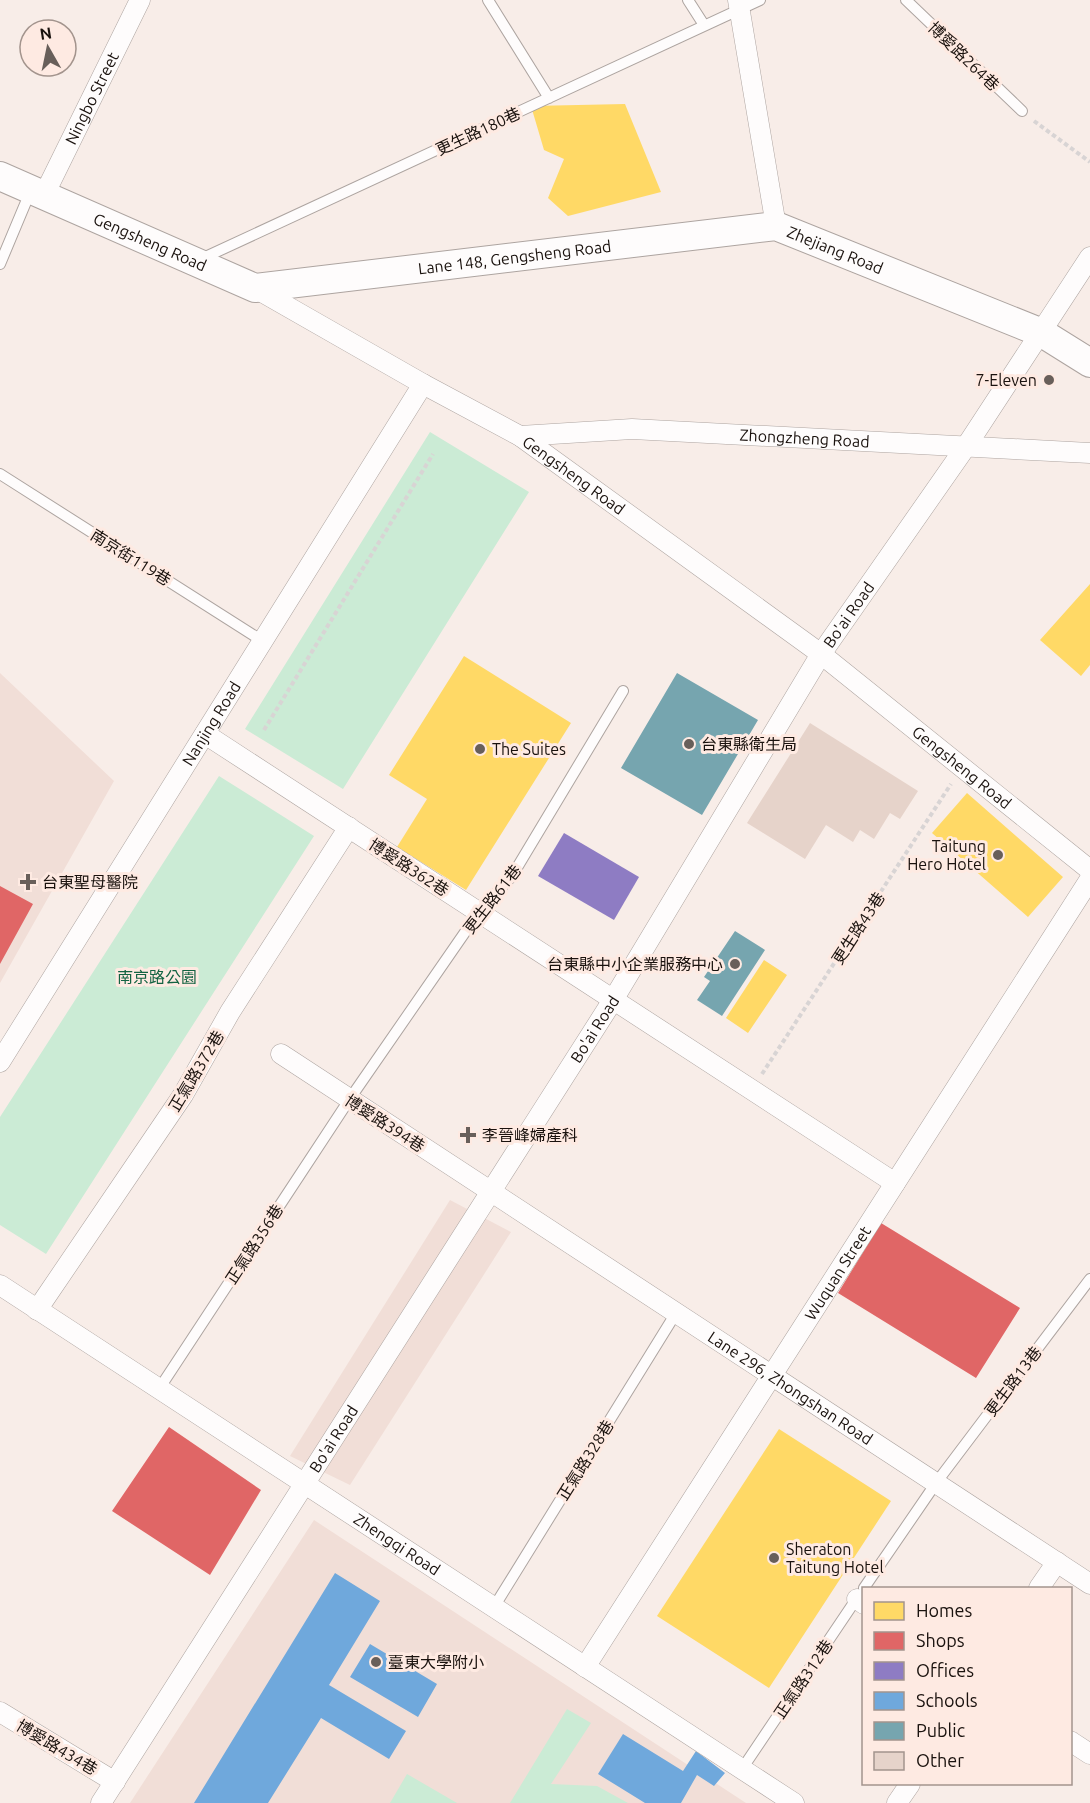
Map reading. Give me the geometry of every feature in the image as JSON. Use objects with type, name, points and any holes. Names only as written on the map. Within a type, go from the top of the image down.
[{"type":"street","name":"Ningbo Street","points":[[38,192],[140,0]]},
{"type":"street","name":"Zhejiang Road","points":[[739,5],[776,226],[1042,333]]},
{"type":"street","name":"Gengsheng Road","points":[[0,176],[255,288],[423,384],[520,436],[821,654],[963,765],[1090,870]]},
{"type":"street","name":"Lane 148, Gengsheng Road","points":[[255,288],[776,226]]},
{"type":"street","name":"Bo'ai Road","points":[[100,1803],[613,1000],[821,654],[967,446],[1090,257]]},
{"type":"street","points":[[1042,333],[1090,363]]},
{"type":"street","name":"Nanjing Road","points":[[0,1062],[205,734],[261,640],[423,384]]},
{"type":"street","name":"Zhongzheng Road","points":[[520,436],[632,429],[1090,453]]},
{"type":"street","name":"博愛路362巷","points":[[205,734],[895,1183]]},
{"type":"street","name":"正氣路372巷","points":[[37,1310],[183,1095],[230,1012],[349,827]]},
{"type":"street","name":"Wuquan Street","points":[[585,1667],[1090,879]]},
{"type":"street","name":"博愛路394巷","points":[[281,1054],[490,1191]]},
{"type":"street","name":"Lane 296, Zhongshan Road","points":[[490,1191],[1090,1584]]},
{"type":"street","name":"Zhengqi Road","points":[[0,1285],[795,1803]]},
{"type":"street","points":[[1040,1587],[1057,1562]]},
{"type":"street","name":"博愛路434巷","points":[[0,1712],[115,1782]]},
{"type":"street","points":[[1072,1742],[1090,1754]]},
{"type":"street","points":[[897,1803],[909,1785]]},
{"type":"lane","points":[[488,0],[549,98]]},
{"type":"lane","points":[[687,0],[704,25]]},
{"type":"lane","name":"更生路180巷","points":[[195,262],[704,25],[739,5],[760,0]]},
{"type":"lane","name":"博愛路264巷","points":[[906,0],[1022,111]]},
{"type":"lane","points":[[0,264],[38,192]]},
{"type":"lane","name":"南京街119巷","points":[[0,474],[261,640]]},
{"type":"lane","name":"更生路61巷","points":[[350,1100],[479,912],[512,876],[623,691]]},
{"type":"lane","name":"正氣路356巷","points":[[159,1389],[350,1100]]},
{"type":"lane","name":"更生路13巷","points":[[936,1483],[1090,1278]]},
{"type":"lane","name":"正氣路328巷","points":[[494,1608],[676,1313]]},
{"type":"lane","name":"正氣路312巷","points":[[867,1587],[936,1483]]},
{"type":"lane","name":"正氣路312巷","points":[[742,1769],[862,1595]]},
{"type":"path","points":[[1022,111],[1090,162]]},
{"type":"path","points":[[264,730],[433,454]]},
{"type":"path","name":"更生路43巷","points":[[752,1090],[963,765]]},
{"type":"shaded area","name":"台東聖母醫院","points":[[0,673],[114,781],[0,983]]},
{"type":"shaded area","points":[[450,1200],[511,1232],[350,1485],[290,1456]]},
{"type":"shaded area","name":"臺東大學附小","points":[[314,1520],[746,1803],[130,1803]]},
{"type":"green space","points":[[430,432],[529,492],[343,789],[245,729]]},
{"type":"green space","name":"南京路公園","points":[[219,776],[314,836],[46,1254],[0,1225],[0,1117]]},
{"type":"green space","points":[[567,1709],[591,1723],[551,1784],[597,1786],[628,1803],[510,1803]]},
{"type":"green space","points":[[407,1774],[457,1803],[390,1803]]},
{"type":"building: Homes","points":[[625,104],[661,192],[568,216],[548,198],[564,159],[544,150],[531,106]]},
{"type":"building: Homes","points":[[1090,584],[1090,665],[1081,676],[1040,640]]},
{"type":"building: Homes","name":"The Suites","points":[[464,656],[571,723],[466,890],[397,847],[427,799],[389,775]]},
{"type":"building: Homes","name":"Taitung Hero Hotel","points":[[967,793],[1063,877],[1028,917],[932,833]]},
{"type":"building: Homes","points":[[764,960],[787,975],[748,1033],[726,1018]]},
{"type":"building: Homes","name":"Sheraton Taitung Hotel","points":[[779,1429],[891,1501],[769,1688],[657,1616]]},
{"type":"building: Shops","points":[[0,886],[33,904],[0,964]]},
{"type":"building: Shops","points":[[881,1223],[1020,1308],[976,1378],[838,1293]]},
{"type":"building: Shops","points":[[169,1427],[261,1490],[210,1575],[112,1511]]},
{"type":"building: Offices","points":[[564,833],[639,877],[614,920],[538,876]]},
{"type":"building: Schools","points":[[335,1573],[380,1601],[329,1685],[406,1731],[389,1759],[321,1718],[268,1803],[194,1803]]},
{"type":"building: Schools","points":[[370,1644],[437,1684],[418,1717],[350,1677]]},
{"type":"building: Schools","points":[[623,1734],[683,1771],[696,1751],[725,1773],[714,1786],[697,1775],[681,1803],[645,1803],[598,1774]]},
{"type":"building: Public","name":"台東縣衛生局","points":[[677,673],[758,720],[702,815],[621,768]]},
{"type":"building: Public","name":"台東縣中小企業服務中心","points":[[735,931],[765,950],[722,1016],[697,1000],[710,981],[704,977]]},
{"type":"building: Other","points":[[810,723],[918,791],[900,819],[890,813],[874,839],[860,830],[853,842],[826,825],[805,859],[747,823]]},
{"type":"place","name":"7-Eleven","points":[[1049,380]]},
{"type":"place","name":"台東縣衛生局","points":[[689,744]]},
{"type":"place","name":"The Suites","points":[[480,749]]},
{"type":"place","name":"Taitung Hero Hotel","points":[[998,855]]},
{"type":"place","name":"台東聖母醫院","points":[[28,882]]},
{"type":"place","name":"台東縣中小企業服務中心","points":[[735,964]]},
{"type":"place","name":"李晉峰婦產科","points":[[468,1135]]},
{"type":"place","name":"Sheraton Taitung Hotel","points":[[774,1558]]},
{"type":"place","name":"臺東大學附小","points":[[376,1662]]}]
